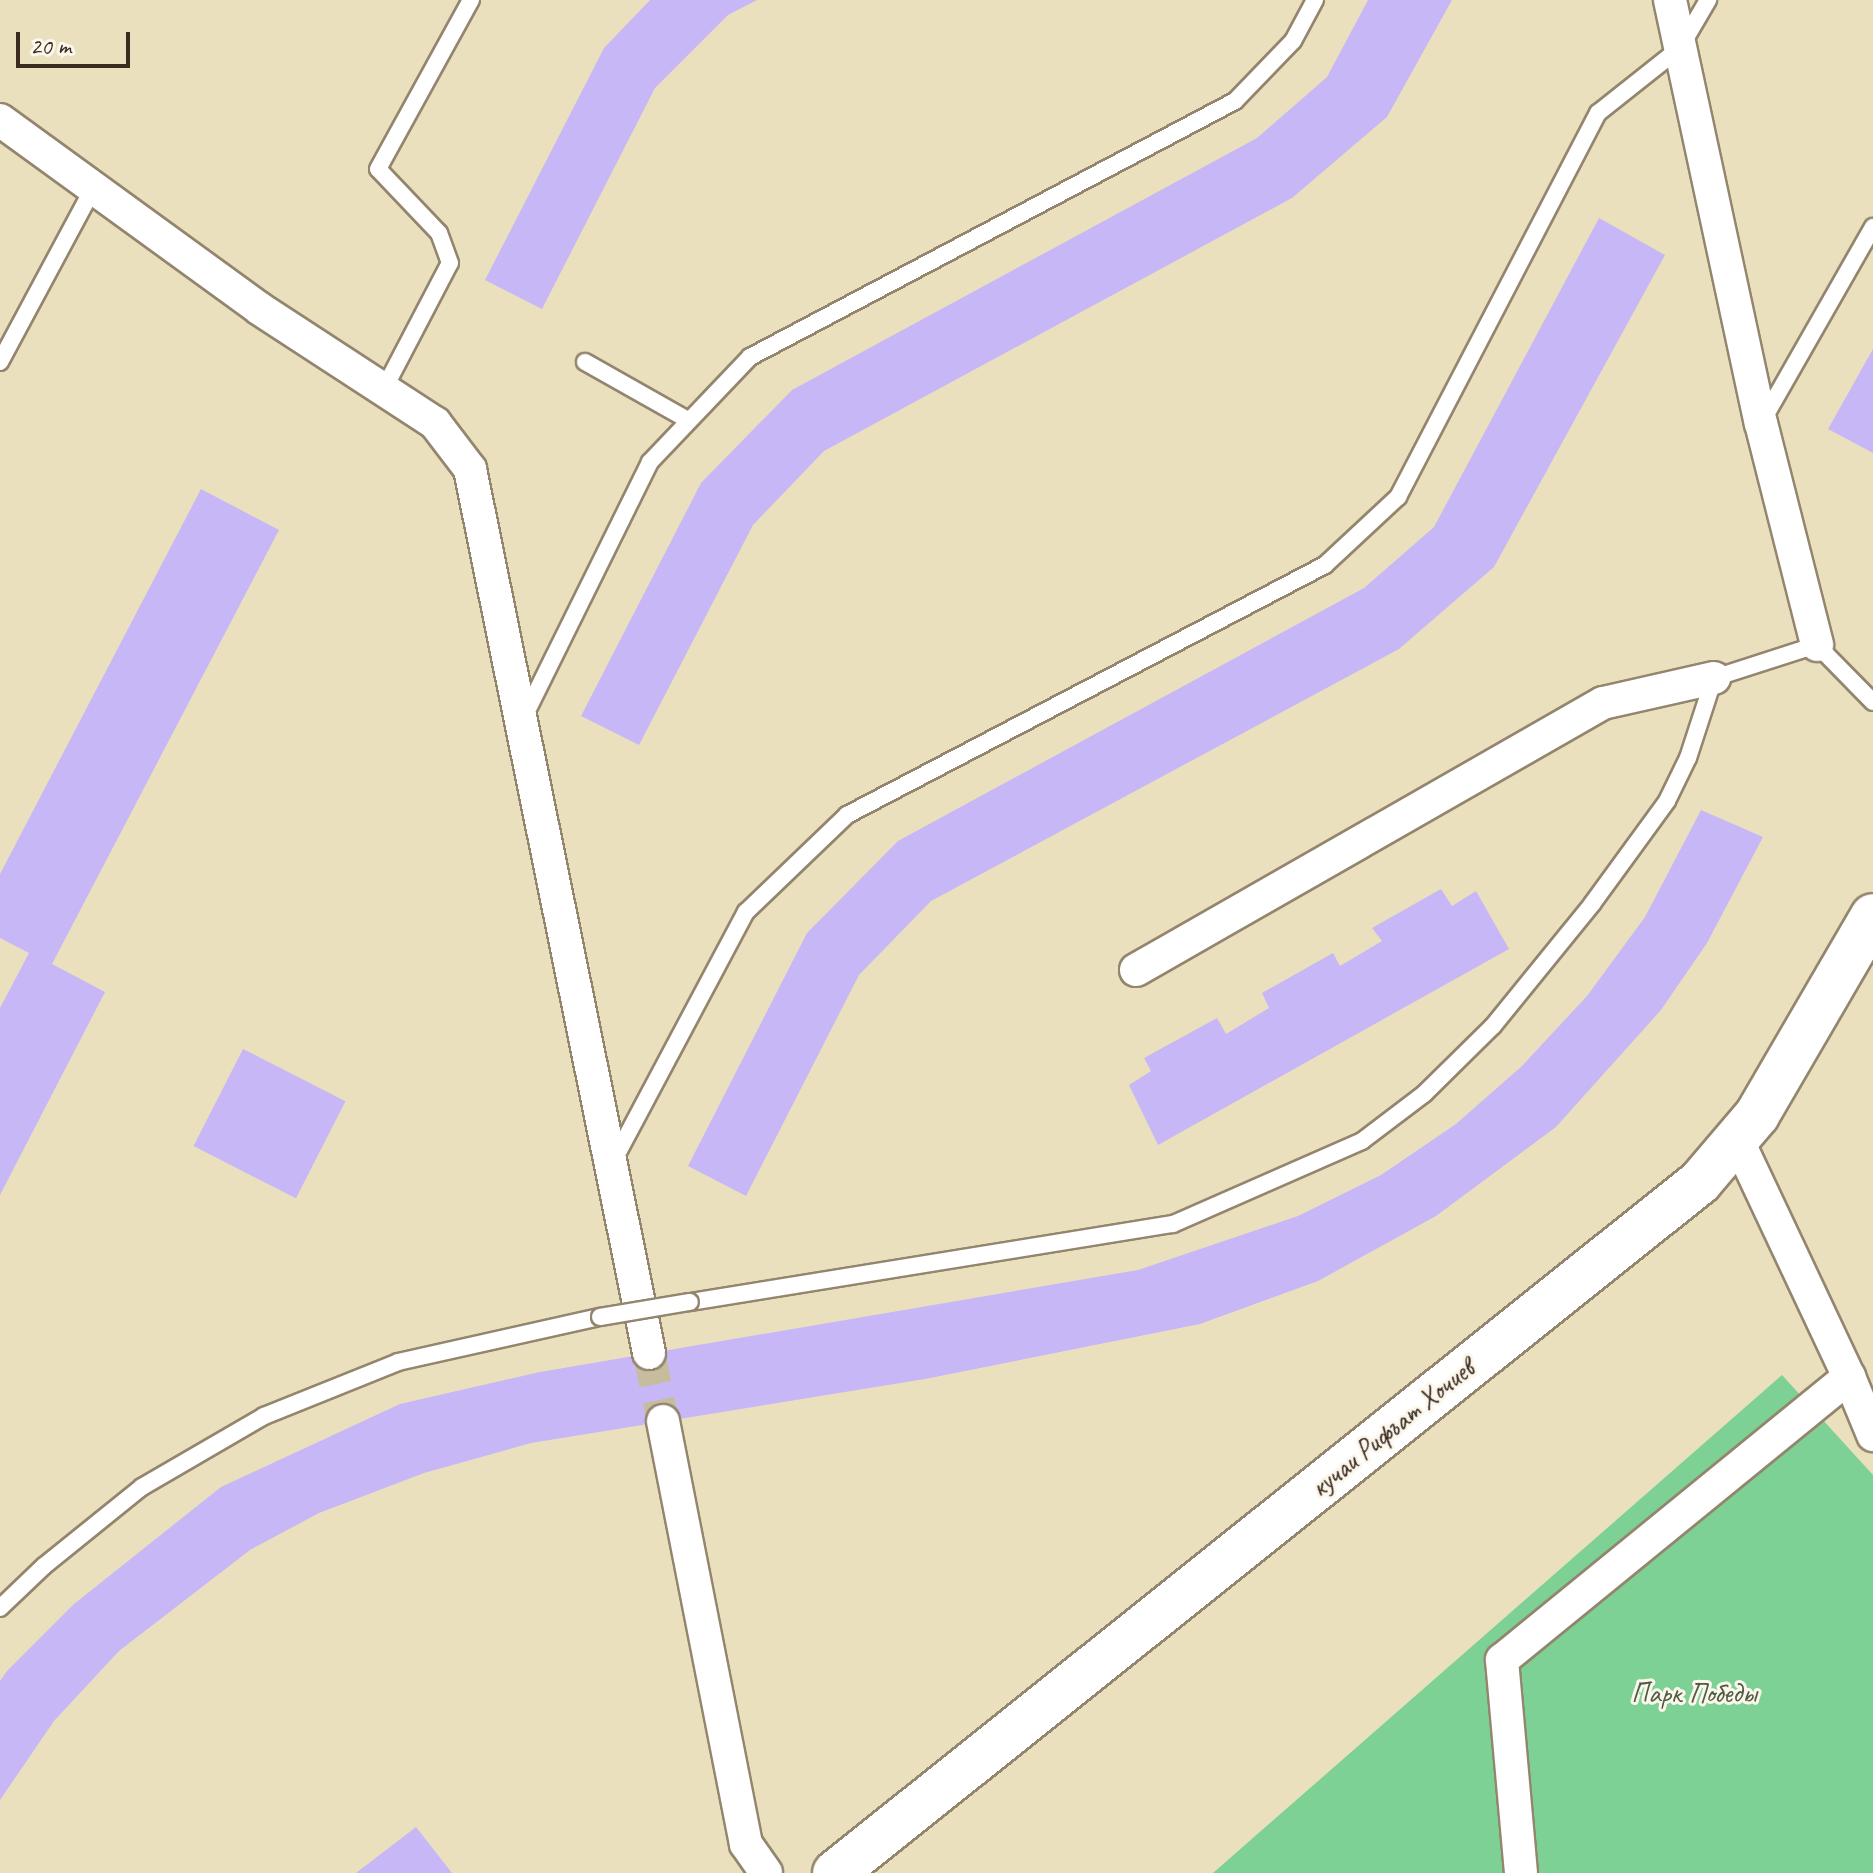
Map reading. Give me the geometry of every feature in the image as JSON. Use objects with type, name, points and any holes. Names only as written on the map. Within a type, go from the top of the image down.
[{"type":"main road","name":"кучаи Рифъат Хочиев","points":[[835,1873],[1700,1182],[1737,1139],[1789,1065],[1873,916]]},
{"type":"street","points":[[1670,0],[1761,423],[1817,645]]},
{"type":"street","points":[[0,120],[95,185],[260,309],[435,423],[470,469],[649,1353]]},
{"type":"street","points":[[1136,970],[1603,703],[1714,678]]},
{"type":"street","points":[[1737,1139],[1849,1377],[1873,1435]]},
{"type":"street","points":[[1521,1873],[1502,1660],[1849,1377]]},
{"type":"street","points":[[663,1421],[746,1844],[766,1873]]},
{"type":"lane","points":[[384,389],[450,263],[439,233],[378,169],[471,0]]},
{"type":"lane","points":[[522,720],[650,462],[750,357],[1235,101],[1293,41],[1315,0]]},
{"type":"lane","points":[[611,1164],[746,912],[847,815],[1325,565],[1398,497],[1598,113],[1680,48],[1708,0]]},
{"type":"lane","points":[[0,362],[95,185]]},
{"type":"lane","points":[[1761,423],[1873,227]]},
{"type":"lane","points":[[585,362],[688,420]]},
{"type":"lane","points":[[0,1608],[44,1566],[142,1487],[264,1416],[398,1362],[600,1317],[1173,1224],[1362,1141],[1424,1094],[1493,1026],[1592,904],[1667,801],[1688,758],[1714,678],[1817,645],[1873,702]]},
{"type":"green space","name":"Парк Победы","points":[[1782,1375],[1873,1475],[1873,1873],[1213,1873]]},
{"type":"building","points":[[650,0],[757,0],[728,15],[655,88],[542,309],[485,280],[604,48]]},
{"type":"building","points":[[1368,0],[1452,0],[1387,117],[1292,198],[824,451],[753,525],[639,745],[581,716],[701,483],[792,390],[1257,138],[1327,77]]},
{"type":"building","points":[[1599,218],[1665,255],[1494,567],[1399,649],[931,901],[859,975],[746,1196],[688,1166],[807,933],[898,841],[1364,588],[1434,527]]},
{"type":"building","points":[[1873,349],[1873,453],[1828,429]]},
{"type":"building","points":[[201,489],[279,530],[52,964],[105,992],[0,1195],[0,1008],[29,953],[0,938],[0,874]]},
{"type":"building","points":[[1701,810],[1763,837],[1707,943],[1661,1010],[1556,1127],[1436,1216],[1318,1281],[1200,1324],[925,1379],[531,1443],[424,1473],[319,1513],[250,1550],[119,1651],[54,1721],[0,1800],[0,1681],[7,1671],[74,1604],[221,1487],[400,1404],[540,1372],[1138,1270],[1298,1216],[1381,1175],[1456,1124],[1522,1066],[1587,996],[1645,917]]},
{"type":"building","points":[[1441,889],[1452,906],[1476,891],[1509,949],[1158,1145],[1129,1085],[1151,1071],[1144,1058],[1217,1018],[1226,1034],[1269,1008],[1262,993],[1333,953],[1340,966],[1382,941],[1372,928]]},
{"type":"building","points":[[243,1049],[345,1101],[296,1198],[194,1146]]},
{"type":"building","points":[[416,1827],[452,1873],[356,1873]]},
{"type":"tunnel","points":[[649,1353],[663,1421]]}]
